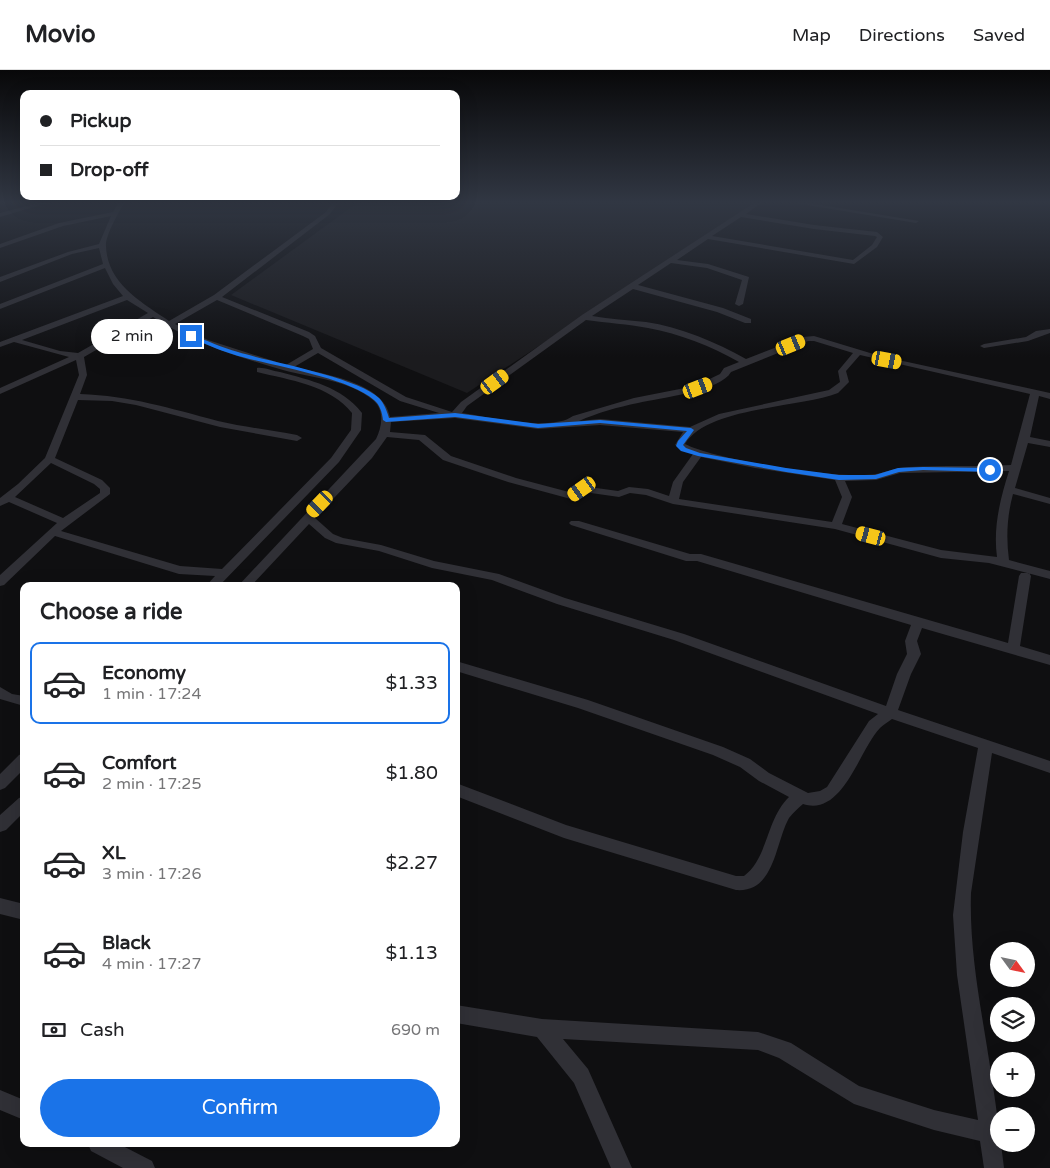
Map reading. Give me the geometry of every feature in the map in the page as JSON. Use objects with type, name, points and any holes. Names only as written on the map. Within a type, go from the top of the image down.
[{"type":"street","points":[[0,280],[67,254]]},
{"type":"street","points":[[104,254],[107,265],[117,284],[128,297],[178,330],[234,353],[340,381],[360,389],[377,399],[384,409],[386,420],[384,434],[368,456],[248,582]]},
{"type":"street","points":[[168,324],[217,298],[274,254]]},
{"type":"street","points":[[386,420],[455,415],[464,404],[585,317],[680,254]]},
{"type":"street","points":[[808,254],[854,262],[864,254]]},
{"type":"street","points":[[670,261],[708,266],[746,279],[739,304]]},
{"type":"street","points":[[0,307],[107,265]]},
{"type":"street","points":[[632,286],[720,310],[748,322]]},
{"type":"street","points":[[0,345],[128,297]]},
{"type":"street","points":[[217,298],[306,334],[312,338],[318,350],[403,399],[455,415],[538,426],[619,422],[691,430]]},
{"type":"street","points":[[0,392],[79,356],[154,313]]},
{"type":"street","points":[[585,317],[648,325],[689,336],[724,350],[746,363]]},
{"type":"street","points":[[984,346],[1028,339],[1039,333],[1050,331]]},
{"type":"street","points":[[568,424],[576,418],[634,402],[698,388],[724,376],[727,370],[811,338],[857,353],[1050,396]]},
{"type":"street","points":[[15,340],[60,353],[79,356]]},
{"type":"street","points":[[286,368],[318,350]]},
{"type":"street","points":[[857,353],[842,371],[845,382],[832,393],[736,412],[691,430],[683,437],[680,446],[684,450],[698,454],[839,478],[876,477],[898,470],[923,468],[971,470],[1016,468]]},
{"type":"street","points":[[3,500],[22,486],[50,459],[75,397],[84,368],[79,356]]},
{"type":"street","points":[[215,582],[288,510],[297,497],[326,470],[346,446],[356,430],[357,413],[344,398],[328,390],[255,368]]},
{"type":"street","points":[[1013,649],[1024,576],[1003,563],[1001,535],[1009,490],[1032,414],[1035,393]]},
{"type":"street","points":[[75,397],[112,398],[137,402],[220,424],[296,438]]},
{"type":"street","points":[[384,434],[422,437],[447,458],[512,480],[571,496],[582,489],[620,494],[629,490],[648,492],[673,500],[836,526],[941,554],[1003,563],[1050,575]]},
{"type":"street","points":[[1024,439],[1050,444]]},
{"type":"street","points":[[673,500],[678,482],[698,454]]},
{"type":"street","points":[[0,582],[64,522],[105,494],[105,488],[98,482],[50,459]]},
{"type":"street","points":[[836,526],[848,497],[839,478]]},
{"type":"street","points":[[1009,490],[1050,501]]},
{"type":"street","points":[[3,500],[64,522]]},
{"type":"street","points":[[308,517],[329,536],[340,541],[381,548],[432,564],[495,577],[560,602],[679,637],[1050,768]]},
{"type":"street","points":[[575,523],[690,558],[697,558],[811,590],[918,623],[1050,660]]},
{"type":"street","points":[[53,532],[179,570],[223,573]]},
{"type":"street","points":[[460,667],[583,704],[724,754],[745,763],[764,777],[807,799],[823,797],[832,791],[874,725],[890,713],[904,674],[914,654],[911,641],[918,623]]},
{"type":"street","points":[[0,692],[8,698],[20,700]]},
{"type":"street","points":[[460,1015],[542,1028],[758,1042],[784,1050],[854,1094],[934,1120],[990,1133],[966,975],[962,915],[969,864],[970,832],[986,746]]},
{"type":"street","points":[[0,784],[20,763]]},
{"type":"street","points":[[460,792],[564,831],[736,884],[747,883],[754,877],[767,857],[781,818],[789,806],[800,796]]},
{"type":"street","points":[[0,826],[20,808]]},
{"type":"street","points":[[0,906],[20,911]]},
{"type":"street","points":[[542,1028],[581,1076],[622,1168]]},
{"type":"street","points":[[0,1100],[20,1108]]},
{"type":"street","points":[[104,1147],[145,1168]]},
{"type":"street","points":[[992,1152],[994,1168]]},
{"type":"shaded area","points":[[287,254],[679,254],[467,393],[231,295]]},
{"type":"route","points":[[191,336],[234,353],[340,381],[360,389],[377,399],[384,409],[386,420],[455,415],[538,426],[600,422],[691,430],[680,442],[680,446],[684,450],[786,470],[839,478],[868,478],[898,470],[923,468],[990,470]]}]
